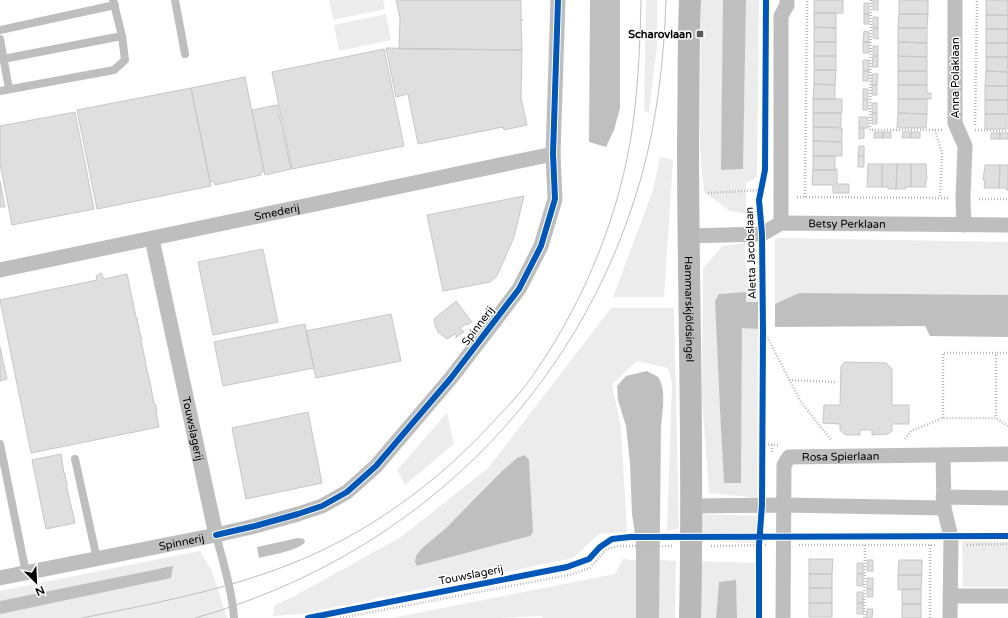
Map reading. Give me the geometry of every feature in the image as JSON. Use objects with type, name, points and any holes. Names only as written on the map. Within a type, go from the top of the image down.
[{"type":"street","name":"Spinnerij","points":[[0,578],[216,535],[284,518],[322,506],[347,492],[376,466],[451,378],[519,289],[541,246],[555,199],[554,154],[558,0]]},
{"type":"street","name":"Hammarskjöldsingel","points":[[690,0],[688,236],[692,546],[690,618]]},
{"type":"street","points":[[688,236],[762,234],[781,223],[781,16],[787,5],[787,0]]},
{"type":"street","name":"Anna Polaklaan","points":[[955,0],[955,123],[965,146],[963,198],[964,225]]},
{"type":"street","name":"Smederij","points":[[0,270],[554,154]]},
{"type":"street","name":"Betsy Perklaan","points":[[781,223],[1008,225]]},
{"type":"street","name":"Touwslagerij","points":[[152,239],[216,535]]},
{"type":"street","name":"Rosa Spierlaan","points":[[784,505],[784,465],[789,457],[1008,454]]},
{"type":"street","points":[[943,455],[943,502],[951,537],[950,618]]},
{"type":"street","points":[[691,506],[943,502],[1008,498]]},
{"type":"street","points":[[783,618],[784,505]]},
{"type":"street","points":[[950,596],[1008,596]]},
{"type":"lane","points":[[175,0],[185,54]]},
{"type":"lane","points":[[0,30],[114,3],[122,36],[125,60],[114,70],[0,91]]},
{"type":"lane","points":[[3,59],[122,36]]},
{"type":"lane","points":[[0,39],[8,89]]},
{"type":"lane","points":[[0,444],[26,573]]},
{"type":"lane","points":[[75,459],[97,559]]},
{"type":"lane","name":"Touwslagerij","points":[[216,535],[229,586],[234,618]]},
{"type":"path","points":[[805,197],[808,0]]},
{"type":"path","points":[[871,0],[870,130],[1008,131]]},
{"type":"path","points":[[977,0],[975,130],[978,134]]},
{"type":"path","points":[[935,130],[942,153],[940,198]]},
{"type":"path","points":[[707,193],[761,189]]},
{"type":"path","points":[[781,196],[1008,199]]},
{"type":"path","points":[[763,321],[763,345]]},
{"type":"path","points":[[763,329],[801,402],[835,445]]},
{"type":"path","points":[[942,418],[943,353],[1008,353]]},
{"type":"path","points":[[996,353],[996,418]]},
{"type":"path","points":[[790,380],[835,382]]},
{"type":"path","points":[[903,441],[911,431],[942,418],[996,418],[1008,426]]},
{"type":"path","points":[[762,437],[762,452]]},
{"type":"path","points":[[762,444],[780,445]]},
{"type":"path","points":[[759,553],[760,537],[784,541],[865,545],[1008,544]]},
{"type":"path","points":[[590,558],[606,543]]},
{"type":"path","points":[[864,618],[865,545]]},
{"type":"path","points":[[930,545],[930,618]]},
{"type":"path","points":[[340,615],[569,575],[590,568],[607,550],[618,546],[668,546]]},
{"type":"path","points":[[340,615],[394,601]]},
{"type":"shaded area","points":[[329,0],[383,0],[385,9],[333,20]]},
{"type":"shaded area","points":[[590,0],[620,0],[620,108],[614,130],[606,147],[589,142]]},
{"type":"shaded area","points":[[646,0],[657,0],[657,47],[649,112],[644,111]]},
{"type":"shaded area","points":[[701,0],[723,0],[722,170],[743,169],[746,0],[759,0],[757,177],[746,183],[746,214],[730,211],[704,192],[700,149]]},
{"type":"shaded area","points":[[723,0],[746,0],[743,169],[721,170]]},
{"type":"shaded area","points":[[386,14],[391,40],[339,51],[334,25]]},
{"type":"shaded area","points":[[660,157],[673,160],[664,297],[613,297],[653,190]]},
{"type":"shaded area","points":[[775,239],[1008,242],[1008,295],[800,293],[775,304]]},
{"type":"shaded area","points":[[745,243],[746,271],[758,278],[758,302],[746,302],[746,292],[719,294],[715,301],[720,410],[724,482],[741,483],[742,327],[758,329],[757,498],[709,493],[702,399],[703,269],[722,246]]},
{"type":"shaded area","points":[[746,292],[746,302],[758,302],[758,329],[742,328],[741,483],[724,483],[715,301],[719,294]]},
{"type":"shaded area","points":[[799,293],[1008,295],[1008,337],[930,336],[925,326],[775,327],[775,304]]},
{"type":"shaded area","points":[[611,308],[674,308],[679,529],[667,531],[672,383],[668,368],[637,361],[612,384],[621,428],[627,532],[599,534],[573,558],[301,614],[273,616],[274,606],[401,537],[489,467]],"holes":[[[525,455],[529,460],[532,518],[530,536],[417,566],[421,549],[446,528],[502,471],[517,458]]]},
{"type":"shaded area","points":[[647,371],[658,377],[661,382],[663,395],[661,427],[659,618],[636,618],[636,541],[632,514],[630,463],[626,426],[618,400],[617,386],[626,376]]},
{"type":"shaded area","points":[[447,413],[454,444],[405,485],[397,470]]},
{"type":"shaded area","points":[[525,455],[529,460],[533,532],[530,536],[417,566],[415,562],[416,556],[421,549],[446,528],[502,471],[517,458]]},
{"type":"shaded area","points":[[699,514],[757,516],[757,543],[698,541]]},
{"type":"shaded area","points":[[298,538],[304,539],[305,542],[296,548],[259,558],[257,547]]},
{"type":"shaded area","points":[[962,541],[1008,542],[1008,587],[963,587]]},
{"type":"shaded area","points":[[200,551],[212,571],[227,618],[0,618],[0,591]]},
{"type":"shaded area","points":[[623,559],[636,560],[636,618],[542,618],[542,616],[499,618],[392,618],[615,574]]},
{"type":"shaded area","points":[[659,560],[676,561],[675,618],[659,618]]},
{"type":"shaded area","points":[[698,561],[757,563],[756,618],[737,618],[735,580],[719,582],[716,618],[698,618]]},
{"type":"shaded area","points":[[173,566],[171,578],[0,614],[0,601]]},
{"type":"shaded area","points":[[736,580],[737,618],[716,618],[719,582]]},
{"type":"building","points":[[396,0],[521,0],[521,20],[523,20],[521,21],[522,50],[399,49],[400,18]]},
{"type":"building","points":[[814,0],[843,0],[843,13],[814,13]]},
{"type":"building","points":[[873,0],[878,0],[878,10],[873,10]]},
{"type":"building","points":[[899,0],[928,0],[928,14],[899,14]]},
{"type":"building","points":[[986,0],[1008,0],[1008,15],[986,15]]},
{"type":"building","points":[[864,3],[869,3],[869,14],[864,14]]},
{"type":"building","points":[[814,13],[836,13],[836,28],[814,27]]},
{"type":"building","points":[[864,14],[869,14],[869,24],[864,24]]},
{"type":"building","points":[[899,14],[928,14],[927,28],[898,28]]},
{"type":"building","points":[[986,15],[1008,15],[1008,29],[986,29]]},
{"type":"building","points":[[873,17],[878,17],[878,28],[873,28]]},
{"type":"building","points":[[814,27],[836,28],[836,42],[814,42]]},
{"type":"building","points":[[873,28],[878,28],[878,39],[873,38]]},
{"type":"building","points":[[898,28],[927,28],[927,43],[898,42]]},
{"type":"building","points":[[986,29],[1008,29],[1008,43],[986,43]]},
{"type":"building","points":[[864,31],[869,32],[869,42],[863,42]]},
{"type":"building","points":[[814,42],[836,42],[836,56],[814,56]]},
{"type":"building","points":[[863,42],[869,42],[869,53],[863,53]]},
{"type":"building","points":[[898,42],[927,43],[927,57],[898,56]]},
{"type":"building","points":[[986,43],[1008,43],[1008,57],[986,57]]},
{"type":"building","points":[[873,46],[878,46],[878,56],[873,56]]},
{"type":"building","points":[[386,48],[522,50],[521,98],[527,125],[504,130],[503,127],[418,144],[408,94],[396,97]]},
{"type":"building","points":[[384,49],[404,146],[292,169],[272,72]]},
{"type":"building","points":[[814,56],[836,56],[836,70],[814,70]]},
{"type":"building","points":[[873,56],[878,56],[878,67],[872,67]]},
{"type":"building","points":[[898,56],[927,57],[927,71],[898,71]]},
{"type":"building","points":[[986,57],[1008,57],[1007,72],[986,71]]},
{"type":"building","points":[[863,60],[869,60],[869,71],[863,71]]},
{"type":"building","points":[[814,70],[836,70],[835,85],[814,84]]},
{"type":"building","points":[[863,71],[869,71],[868,81],[863,81]]},
{"type":"building","points":[[898,71],[927,71],[927,85],[898,85]]},
{"type":"building","points":[[986,71],[1008,72],[1008,86],[985,86]]},
{"type":"building","points":[[872,74],[878,74],[877,85],[872,85]]},
{"type":"building","points":[[245,77],[264,172],[261,172],[261,175],[215,185],[214,181],[210,182],[191,88]]},
{"type":"building","points":[[814,84],[835,85],[835,99],[813,99]]},
{"type":"building","points":[[872,85],[877,85],[877,95],[872,95]]},
{"type":"building","points":[[898,85],[927,85],[927,93],[931,93],[931,99],[898,99]]},
{"type":"building","points":[[985,86],[1008,86],[1008,100],[985,100]]},
{"type":"building","points":[[191,88],[211,186],[97,209],[77,110]]},
{"type":"building","points":[[863,89],[868,89],[868,100],[863,99]]},
{"type":"building","points":[[813,99],[842,99],[842,113],[813,113]]},
{"type":"building","points":[[863,99],[868,100],[868,110],[863,110]]},
{"type":"building","points":[[898,99],[927,99],[927,114],[898,113]]},
{"type":"building","points":[[985,100],[1008,100],[1008,114],[985,114]]},
{"type":"building","points":[[872,103],[877,103],[877,113],[872,113]]},
{"type":"building","points":[[277,105],[291,169],[265,175],[252,110]]},
{"type":"building","points":[[75,112],[94,209],[12,225],[0,164],[0,126]]},
{"type":"building","points":[[813,113],[841,113],[841,127],[813,127]]},
{"type":"building","points":[[872,113],[877,113],[877,124],[872,124]]},
{"type":"building","points":[[898,113],[927,114],[926,128],[897,128]]},
{"type":"building","points":[[985,114],[1007,114],[1007,129],[985,129]]},
{"type":"building","points":[[859,117],[868,117],[868,128],[859,128]]},
{"type":"building","points":[[813,127],[842,128],[842,142],[813,141]]},
{"type":"building","points":[[859,128],[864,128],[864,138],[859,139]]},
{"type":"building","points":[[874,132],[883,132],[883,138],[874,138]]},
{"type":"building","points":[[883,132],[891,132],[891,138],[883,138]]},
{"type":"building","points":[[903,132],[911,132],[911,138],[902,138]]},
{"type":"building","points":[[911,132],[920,132],[920,138],[911,138]]},
{"type":"building","points":[[991,133],[1000,133],[1000,139],[991,139]]},
{"type":"building","points":[[1000,133],[1008,133],[1008,139],[1000,139]]},
{"type":"building","points":[[813,141],[842,142],[842,156],[813,156]]},
{"type":"building","points":[[859,146],[864,146],[864,156],[858,156]]},
{"type":"building","points":[[813,156],[835,156],[835,170],[813,170]]},
{"type":"building","points":[[858,156],[864,156],[864,167],[858,167]]},
{"type":"building","points":[[868,164],[882,164],[882,187],[867,187]]},
{"type":"building","points":[[882,164],[897,164],[896,189],[882,187]]},
{"type":"building","points":[[897,164],[911,164],[911,187],[896,189]]},
{"type":"building","points":[[911,164],[926,164],[926,187],[911,187]]},
{"type":"building","points":[[985,165],[1000,165],[999,188],[984,188],[985,180],[983,180]]},
{"type":"building","points":[[1000,165],[1008,165],[1008,190],[1006,190],[1006,188],[999,188]]},
{"type":"building","points":[[837,169],[837,184],[849,184],[849,193],[833,193],[833,185],[812,185],[813,170]]},
{"type":"building","points":[[0,181],[5,207],[0,207]]},
{"type":"building","points":[[524,196],[514,237],[497,276],[490,282],[443,291],[427,215]]},
{"type":"building","points":[[263,249],[278,322],[213,335],[198,262]]},
{"type":"building","points":[[101,273],[104,279],[127,274],[142,338],[141,340],[146,360],[145,362],[154,404],[157,410],[159,427],[31,453],[0,300],[97,280],[96,276]]},
{"type":"building","points":[[456,301],[472,322],[460,328],[464,332],[455,338],[457,336],[455,334],[447,339],[438,332],[434,319]]},
{"type":"building","points":[[391,314],[401,361],[316,378],[306,331]]},
{"type":"building","points":[[305,324],[314,368],[223,386],[214,342]]},
{"type":"building","points":[[0,347],[7,379],[0,381]]},
{"type":"building","points":[[845,362],[886,363],[892,369],[892,405],[909,405],[909,424],[892,424],[892,431],[888,434],[872,435],[872,430],[860,430],[860,435],[847,435],[840,430],[840,424],[823,423],[824,405],[840,405],[841,366]]},
{"type":"building","points":[[308,412],[322,483],[246,499],[232,428]]},
{"type":"building","points":[[61,454],[67,482],[67,491],[75,523],[46,529],[32,460]]},
{"type":"building","points":[[809,559],[833,559],[832,574],[809,574]]},
{"type":"building","points":[[867,560],[873,560],[873,571],[867,571]]},
{"type":"building","points":[[899,560],[922,560],[922,575],[898,575]]},
{"type":"building","points":[[857,563],[863,563],[863,574],[857,574]]},
{"type":"building","points":[[809,574],[832,574],[832,588],[809,588]]},
{"type":"building","points":[[857,574],[863,574],[863,586],[857,586]]},
{"type":"building","points":[[898,575],[922,575],[921,589],[898,590]]},
{"type":"building","points":[[867,578],[873,578],[873,589],[867,589]]},
{"type":"building","points":[[809,588],[832,588],[832,603],[809,603]]},
{"type":"building","points":[[867,589],[873,589],[873,597],[867,597]]},
{"type":"building","points":[[902,589],[921,589],[921,604],[902,604]]},
{"type":"building","points":[[857,592],[863,592],[863,603],[857,603]]},
{"type":"building","points":[[809,603],[832,603],[832,617],[809,617]]},
{"type":"building","points":[[857,603],[863,603],[863,614],[857,614]]},
{"type":"building","points":[[902,604],[921,604],[921,618],[902,618]]},
{"type":"building","points":[[867,609],[873,609],[872,618],[866,618]]},
{"type":"tram line","points":[[82,618],[212,590],[288,565],[345,539],[398,506],[423,487],[470,445],[511,402],[529,381],[564,326],[593,268],[605,237],[623,175],[633,125],[638,72],[641,0]]},
{"type":"tram line","points":[[195,618],[274,591],[348,554],[415,509],[476,457],[530,397],[576,330],[613,257],[641,178],[647,156],[659,90],[664,45],[666,0]]},
{"type":"cycle path","points":[[216,535],[298,514],[322,506],[347,492],[376,466],[451,378],[519,289],[541,246],[555,199],[553,154],[558,0]]},
{"type":"cycle path","name":"Aletta Jacobslaan","points":[[759,618],[759,545],[762,505],[763,329],[762,234],[759,200],[765,170],[766,0]]},
{"type":"cycle path","points":[[308,618],[567,567],[589,559],[600,547],[612,539],[630,537],[1008,536]]},
{"type":"place","name":"Scharovlaan","points":[[700,34]]}]
